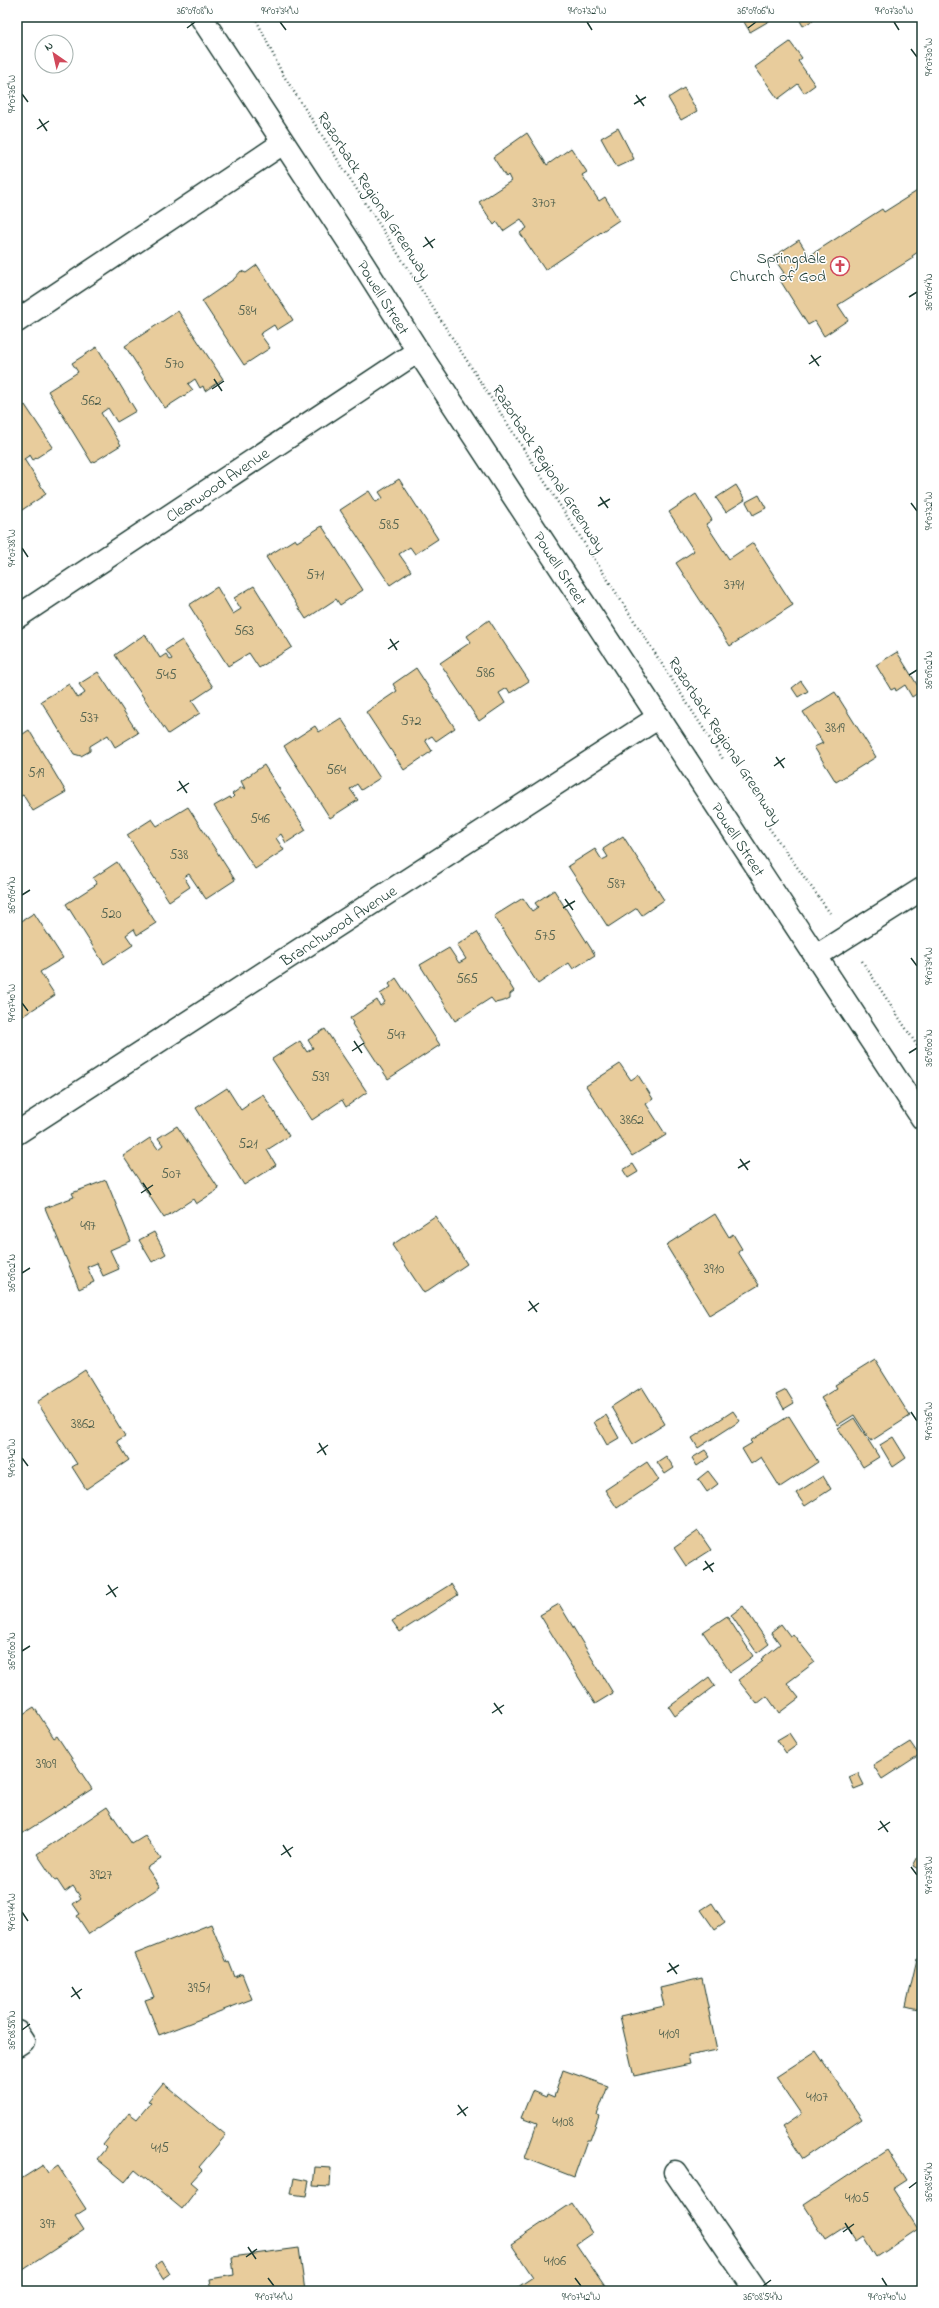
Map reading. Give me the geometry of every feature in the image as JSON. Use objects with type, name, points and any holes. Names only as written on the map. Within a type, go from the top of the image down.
[{"type":"street","name":"Powell Street","points":[[201,17],[356,253],[418,351],[922,1118]]},
{"type":"street","points":[[17,321],[283,143]]},
{"type":"street","name":"Clearwood Avenue","points":[[17,616],[418,351]]},
{"type":"street","name":"Branchwood Avenue","points":[[17,1133],[659,717]]},
{"type":"street","points":[[816,956],[922,889]]},
{"type":"street","points":[[675,2172],[756,2291]]},
{"type":"path","name":"Razorback Regional Greenway","points":[[255,17],[282,73],[724,760]]},
{"type":"path","name":"Razorback Regional Greenway","points":[[768,827],[834,918]]},
{"type":"path","points":[[865,966],[922,1053]]},
{"type":"building","points":[[741,17],[776,17],[750,32]]},
{"type":"building","points":[[798,17],[819,17],[803,26]]},
{"type":"building","points":[[790,42],[802,58],[798,61],[815,85],[804,93],[798,84],[778,99],[755,67]]},
{"type":"building","points":[[684,88],[697,111],[681,120],[668,98]]},
{"type":"building","points":[[618,128],[634,159],[617,167],[601,138]]},
{"type":"building","points":[[527,133],[547,165],[571,148],[587,172],[582,175],[599,201],[605,197],[619,220],[545,270],[520,233],[527,228],[521,219],[503,231],[497,222],[494,225],[479,202],[511,181],[508,175],[506,177],[493,157]]},
{"type":"building","name":"Springdale Church of God","points":[[922,188],[922,258],[918,252],[912,256],[913,258],[838,305],[848,320],[824,336],[815,321],[808,325],[778,277],[784,273],[773,257],[799,240],[809,256],[882,209],[884,212]]},
{"type":"building","points":[[257,265],[293,320],[277,330],[274,325],[260,334],[270,348],[244,365],[202,301],[234,279],[241,271],[246,273]]},
{"type":"building","points":[[178,311],[223,379],[205,391],[203,386],[200,388],[195,379],[188,384],[193,390],[165,408],[125,346]]},
{"type":"building","points":[[97,347],[136,411],[117,422],[108,408],[101,413],[121,445],[92,463],[48,391],[78,372],[72,363]]},
{"type":"building","points":[[25,405],[53,447],[33,460],[30,455],[24,459],[46,494],[19,512],[17,509],[17,410]]},
{"type":"building","points":[[399,479],[438,539],[415,554],[410,547],[399,554],[411,571],[390,585],[340,510],[369,491],[376,502],[383,498],[379,492]]},
{"type":"building","points":[[736,485],[745,500],[726,512],[716,498]]},
{"type":"building","points":[[696,494],[712,520],[706,524],[729,559],[753,543],[793,605],[730,646],[676,563],[694,551],[669,512]]},
{"type":"building","points":[[759,495],[766,508],[753,515],[746,502]]},
{"type":"building","points":[[322,526],[363,590],[340,605],[336,599],[306,619],[266,557],[295,539],[297,542]]},
{"type":"building","points":[[254,586],[292,647],[259,668],[249,653],[228,666],[189,605],[217,587],[233,614],[241,609],[234,598]]},
{"type":"building","points":[[489,620],[529,681],[510,693],[507,688],[499,693],[505,703],[479,721],[440,663],[471,642],[467,636]]},
{"type":"building","points":[[145,634],[160,658],[166,654],[170,660],[172,659],[166,650],[182,640],[213,687],[192,701],[200,713],[168,734],[115,655]]},
{"type":"building","points":[[897,652],[921,691],[912,697],[905,685],[896,691],[895,688],[891,690],[876,665]]},
{"type":"building","points":[[416,668],[455,728],[436,741],[432,736],[425,740],[432,751],[404,770],[366,712],[397,691],[393,684]]},
{"type":"building","points":[[98,672],[138,733],[115,747],[108,735],[90,746],[90,751],[81,756],[74,754],[41,701],[69,684],[78,698],[85,693],[79,684]]},
{"type":"building","points":[[801,681],[808,691],[798,697],[792,688]]},
{"type":"building","points":[[835,692],[876,757],[836,782],[814,747],[823,743],[803,712]]},
{"type":"building","points":[[341,718],[380,778],[361,790],[357,784],[350,789],[358,800],[330,818],[284,746],[315,726],[319,732]]},
{"type":"building","points":[[29,730],[66,792],[33,811],[23,795],[17,798],[17,738]]},
{"type":"building","points":[[264,765],[306,830],[286,843],[281,834],[276,838],[284,850],[255,869],[214,806],[230,797],[231,799],[234,796],[232,794],[242,787],[245,789],[241,781]]},
{"type":"building","points":[[188,807],[235,880],[206,899],[189,874],[184,877],[190,887],[169,901],[127,835],[152,819],[157,826]]},
{"type":"building","points":[[623,836],[664,900],[642,915],[637,908],[608,927],[568,866],[595,849],[602,860],[608,857],[603,849]]},
{"type":"building","points":[[117,862],[156,923],[137,935],[134,929],[126,935],[133,945],[104,964],[66,904],[97,884],[93,878]]},
{"type":"building","points":[[554,890],[595,955],[573,969],[569,963],[538,984],[494,916],[523,898],[532,911],[538,907],[535,903]]},
{"type":"building","points":[[34,913],[63,958],[40,972],[55,995],[23,1016],[17,1006],[17,924]]},
{"type":"building","points":[[477,932],[514,991],[510,994],[510,998],[495,1003],[491,998],[455,1021],[420,965],[449,948],[459,963],[466,959],[457,945]]},
{"type":"building","points":[[396,978],[440,1045],[388,1079],[352,1024],[353,1023],[350,1018],[377,1000],[380,1006],[385,1002],[380,994],[391,987],[389,984]]},
{"type":"building","points":[[325,1029],[367,1092],[346,1107],[342,1100],[312,1120],[272,1059],[300,1041],[307,1052],[313,1048],[308,1040]]},
{"type":"building","points":[[620,1064],[631,1080],[638,1075],[653,1099],[646,1104],[666,1135],[632,1156],[586,1086]]},
{"type":"building","points":[[227,1088],[241,1110],[248,1105],[247,1104],[263,1094],[289,1136],[267,1150],[276,1165],[244,1185],[196,1108]]},
{"type":"building","points":[[177,1126],[219,1189],[196,1204],[193,1199],[164,1218],[123,1156],[150,1138],[158,1149],[163,1145],[158,1138]]},
{"type":"building","points":[[633,1164],[638,1172],[628,1178],[623,1170]]},
{"type":"building","points":[[106,1180],[131,1241],[110,1250],[119,1269],[103,1276],[97,1263],[87,1267],[94,1282],[79,1289],[45,1208],[74,1197],[72,1193]]},
{"type":"building","points":[[715,1214],[729,1237],[733,1234],[742,1249],[738,1252],[759,1285],[709,1315],[666,1245]]},
{"type":"building","points":[[435,1216],[467,1264],[424,1293],[392,1245]]},
{"type":"building","points":[[154,1232],[166,1254],[152,1262],[139,1240]]},
{"type":"building","points":[[875,1360],[910,1416],[871,1441],[854,1415],[838,1425],[821,1398],[837,1388],[835,1385]]},
{"type":"building","points":[[85,1370],[125,1436],[117,1441],[129,1460],[86,1489],[72,1467],[77,1464],[37,1402]]},
{"type":"building","points":[[642,1387],[665,1424],[633,1444],[611,1407]]},
{"type":"building","points":[[786,1390],[794,1403],[784,1409],[776,1395]]},
{"type":"building","points":[[733,1411],[740,1421],[698,1448],[692,1438]]},
{"type":"building","points":[[606,1415],[619,1438],[607,1445],[594,1422]]},
{"type":"building","points":[[789,1416],[818,1462],[780,1487],[761,1457],[751,1464],[742,1449],[752,1443],[750,1441]]},
{"type":"building","points":[[854,1418],[879,1457],[863,1467],[838,1428]]},
{"type":"building","points":[[893,1437],[906,1458],[893,1467],[880,1445]]},
{"type":"building","points":[[705,1450],[710,1457],[697,1466],[692,1458]]},
{"type":"building","points":[[666,1456],[674,1468],[665,1474],[657,1462]]},
{"type":"building","points":[[647,1462],[659,1480],[617,1508],[605,1490]]},
{"type":"building","points":[[708,1471],[718,1484],[707,1492],[698,1479]]},
{"type":"building","points":[[823,1476],[831,1489],[805,1506],[796,1493]]},
{"type":"building","points":[[698,1531],[711,1550],[686,1566],[674,1548]]},
{"type":"building","points":[[451,1584],[458,1595],[400,1632],[392,1621]]},
{"type":"building","points":[[559,1604],[613,1693],[595,1704],[540,1615]]},
{"type":"building","points":[[743,1606],[769,1644],[757,1653],[731,1615]]},
{"type":"building","points":[[727,1616],[753,1656],[730,1672],[703,1632]]},
{"type":"building","points":[[781,1624],[790,1636],[793,1634],[815,1662],[787,1683],[799,1698],[779,1713],[767,1696],[757,1704],[738,1680],[763,1661],[761,1659],[780,1644],[771,1632]]},
{"type":"building","points":[[709,1677],[715,1686],[675,1716],[669,1707]]},
{"type":"building","points":[[34,1707],[54,1738],[57,1736],[92,1789],[17,1837],[17,1713],[21,1710],[23,1714]]},
{"type":"building","points":[[789,1733],[797,1745],[786,1753],[777,1740]]},
{"type":"building","points":[[910,1742],[919,1755],[882,1779],[873,1765]]},
{"type":"building","points":[[858,1773],[864,1785],[854,1789],[849,1777]]},
{"type":"building","points":[[107,1807],[132,1844],[145,1836],[161,1859],[147,1868],[160,1887],[89,1934],[77,1916],[80,1914],[73,1904],[81,1898],[73,1886],[65,1892],[57,1880],[55,1881],[37,1854]]},
{"type":"building","points":[[922,1849],[922,1871],[913,1866]]},
{"type":"building","points":[[712,1903],[725,1923],[715,1930],[701,1910]]},
{"type":"building","points":[[211,1924],[227,1963],[229,1962],[235,1977],[242,1974],[252,1999],[159,2035],[145,2000],[154,1997],[135,1954]]},
{"type":"building","points":[[917,1959],[922,1960],[922,2010],[906,2006]]},
{"type":"building","points":[[702,1978],[717,2050],[688,2056],[690,2064],[634,2076],[620,2016],[664,2006],[660,1988]]},
{"type":"building","points":[[816,2051],[862,2119],[803,2159],[782,2127],[801,2114],[776,2077]]},
{"type":"building","points":[[563,2070],[608,2086],[597,2115],[599,2116],[590,2140],[587,2140],[574,2177],[525,2158],[537,2124],[521,2118],[532,2091],[546,2097],[547,2094],[554,2097]]},
{"type":"building","points":[[163,2083],[226,2135],[199,2167],[202,2170],[191,2182],[198,2188],[182,2209],[135,2170],[125,2182],[97,2159],[106,2148],[103,2145],[129,2113],[137,2119],[151,2102],[148,2101]]},
{"type":"building","points":[[887,2150],[906,2180],[892,2189],[918,2229],[876,2257],[863,2236],[856,2241],[846,2226],[826,2239],[804,2205]]},
{"type":"building","points":[[43,2165],[48,2173],[58,2166],[86,2209],[75,2216],[84,2230],[17,2274],[17,2179],[20,2177],[21,2179]]},
{"type":"building","points":[[315,2167],[331,2168],[330,2187],[313,2186]]},
{"type":"building","points":[[294,2178],[309,2181],[306,2196],[291,2194]]},
{"type":"building","points":[[572,2203],[592,2233],[576,2244],[606,2288],[601,2291],[521,2291],[518,2287],[533,2277],[511,2244]]},
{"type":"building","points":[[299,2248],[305,2291],[212,2291],[210,2279],[234,2275],[232,2257]]},
{"type":"building","points":[[162,2261],[170,2274],[163,2279],[155,2266]]},
{"type":"building","points":[[922,2283],[922,2291],[910,2291]]},
{"type":"place","name":"Springdale Church of God","points":[[840,266]]}]
